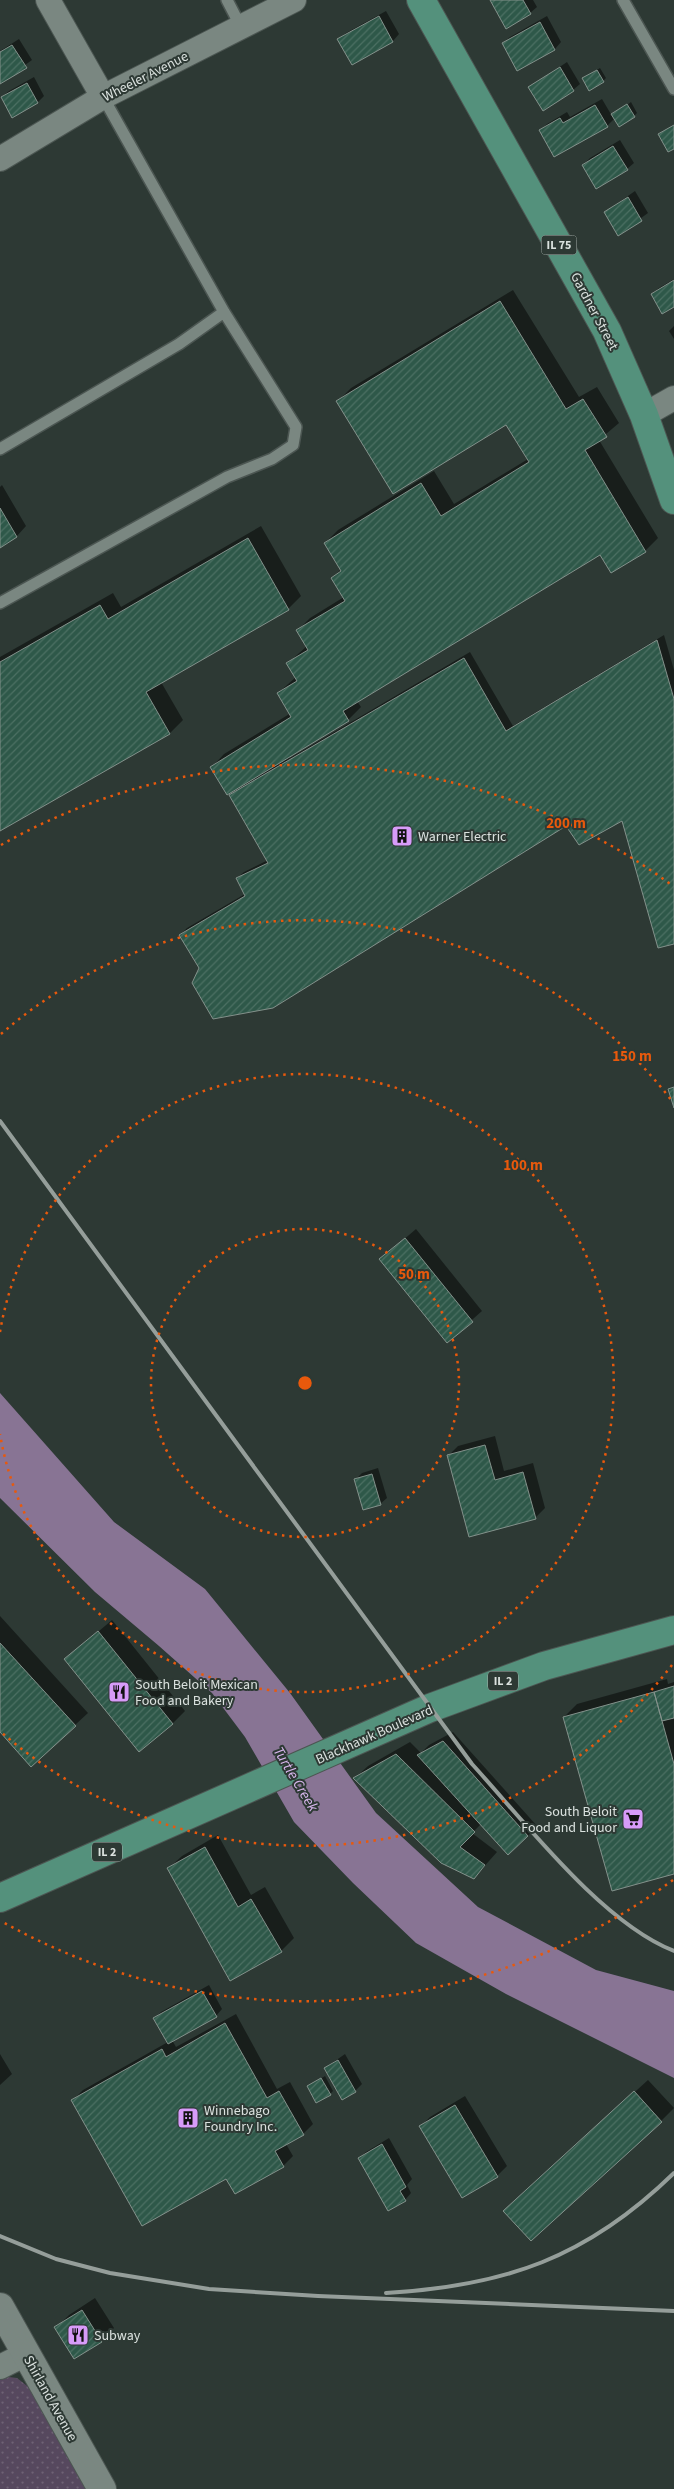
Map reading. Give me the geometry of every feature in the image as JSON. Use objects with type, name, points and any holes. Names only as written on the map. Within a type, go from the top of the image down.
[{"type":"main road","name":"Gardner Street","points":[[421,0],[607,330],[644,414],[674,500]]},
{"type":"main road","name":"Blackhawk Boulevard","points":[[0,1898],[430,1708],[544,1666],[674,1630]]},
{"type":"street","points":[[48,0],[103,97]]},
{"type":"street","name":"Wheeler Avenue","points":[[0,159],[103,97],[294,0]]},
{"type":"street","points":[[644,414],[674,398]]},
{"type":"street","name":"Shirland Avenue","points":[[3,2319],[26,2354],[102,2489]]},
{"type":"street","points":[[0,2368],[26,2354]]},
{"type":"lane","points":[[227,0],[242,27]]},
{"type":"lane","points":[[623,0],[674,89]]},
{"type":"lane","points":[[0,603],[227,477],[272,459],[293,444],[296,428],[224,312],[103,97]]},
{"type":"lane","points":[[0,449],[178,344],[224,312]]},
{"type":"shaded area","points":[[0,2378],[17,2378],[31,2389],[87,2489],[0,2489]]},
{"type":"water","name":"Turtle Creek","points":[[0,1393],[114,1522],[205,1589],[290,1693],[376,1813],[478,1907],[596,1970],[674,1991],[674,2078],[506,1994],[416,1943],[353,1883],[294,1822],[245,1737],[212,1693],[95,1592],[0,1498]]},
{"type":"building","points":[[490,0],[523,0],[531,14],[506,29]]},
{"type":"building","points":[[379,16],[393,42],[352,65],[337,39]]},
{"type":"building","points":[[540,22],[555,50],[517,71],[502,43]]},
{"type":"building","points":[[12,45],[27,68],[0,84],[0,52]]},
{"type":"building","points":[[560,67],[574,91],[543,111],[528,87]]},
{"type":"building","points":[[597,70],[604,82],[589,91],[582,78]]},
{"type":"building","points":[[27,83],[38,103],[12,118],[1,97]]},
{"type":"building","points":[[627,104],[635,117],[619,127],[611,114]]},
{"type":"building","points":[[595,105],[608,127],[554,157],[539,130],[560,118],[563,123]]},
{"type":"building","points":[[674,125],[674,149],[668,152],[658,134]]},
{"type":"building","points":[[613,146],[628,170],[596,189],[582,165]]},
{"type":"building","points":[[628,197],[642,221],[618,236],[604,212]]},
{"type":"building","points":[[674,280],[674,307],[662,314],[651,294]]},
{"type":"building","points":[[500,301],[566,409],[583,399],[607,437],[585,450],[646,552],[611,573],[600,555],[343,711],[349,721],[227,795],[210,767],[291,717],[277,693],[297,681],[286,663],[308,650],[296,630],[345,601],[331,578],[341,571],[324,543],[421,483],[441,516],[529,462],[506,425],[393,494],[336,401]]},
{"type":"building","points":[[0,508],[17,537],[0,548]]},
{"type":"building","points":[[248,538],[289,610],[146,692],[170,734],[0,831],[0,662],[100,605],[108,619]]},
{"type":"building","name":"Warner Electric","points":[[657,640],[674,699],[674,944],[658,948],[622,821],[579,845],[566,826],[273,1008],[213,1019],[192,983],[199,968],[179,935],[245,896],[236,878],[268,863],[229,795],[464,658],[506,731]]},
{"type":"building","points":[[674,1087],[674,1108],[668,1089]]},
{"type":"building","points":[[405,1238],[473,1322],[447,1343],[379,1259]]},
{"type":"building","points":[[485,1445],[495,1480],[523,1472],[536,1519],[469,1537],[447,1455]]},
{"type":"building","points":[[372,1474],[381,1505],[363,1510],[354,1479]]},
{"type":"building","name":"South Beloit Mexican Food and Bakery","points":[[98,1631],[173,1724],[139,1752],[64,1659]]},
{"type":"building","points":[[0,1643],[76,1726],[31,1767],[0,1732]]},
{"type":"building","points":[[674,1686],[674,1718],[662,1721],[654,1692]]},
{"type":"building","name":"South Beloit Food and Liquor","points":[[654,1692],[674,1764],[674,1874],[612,1891],[563,1717]]},
{"type":"building","points":[[443,1741],[528,1836],[508,1855],[417,1755]]},
{"type":"building","points":[[396,1754],[475,1832],[460,1847],[485,1865],[474,1879],[441,1863],[353,1778]]},
{"type":"building","points":[[205,1847],[238,1907],[251,1899],[282,1952],[230,1981],[167,1868]]},
{"type":"building","points":[[202,1991],[217,2017],[168,2044],[153,2018]]},
{"type":"building","name":"Winnebago Foundry Inc.","points":[[225,2023],[267,2098],[279,2091],[304,2135],[275,2151],[284,2167],[235,2194],[226,2179],[142,2226],[71,2100],[162,2049],[166,2057]]},
{"type":"building","points":[[338,2060],[356,2092],[342,2100],[324,2068]]},
{"type":"building","points":[[321,2078],[331,2095],[316,2103],[307,2086]]},
{"type":"building","points":[[634,2091],[662,2122],[531,2241],[503,2211]]},
{"type":"building","points":[[455,2105],[498,2177],[462,2198],[419,2126]]},
{"type":"building","points":[[382,2144],[406,2187],[400,2191],[406,2201],[388,2211],[358,2158]]},
{"type":"building","name":"Subway","points":[[82,2310],[102,2342],[74,2359],[54,2327]]},
{"type":"railway","points":[[0,1121],[472,1764],[540,1841],[592,1895],[647,1937],[674,1951]]},
{"type":"railway","points":[[386,2293],[469,2283],[506,2274],[542,2262],[576,2246],[609,2227],[642,2202],[674,2173]]},
{"type":"railway","points":[[0,2236],[56,2259],[110,2273],[209,2289],[318,2296],[674,2311]]},
{"type":"place","name":"Warner Electric","points":[[402,836]]},
{"type":"place","name":"South Beloit Mexican Food and Bakery","points":[[119,1692]]},
{"type":"place","name":"South Beloit Food and Liquor","points":[[633,1819]]},
{"type":"place","name":"Winnebago Foundry Inc.","points":[[188,2118]]},
{"type":"place","name":"Subway","points":[[78,2335]]}]
